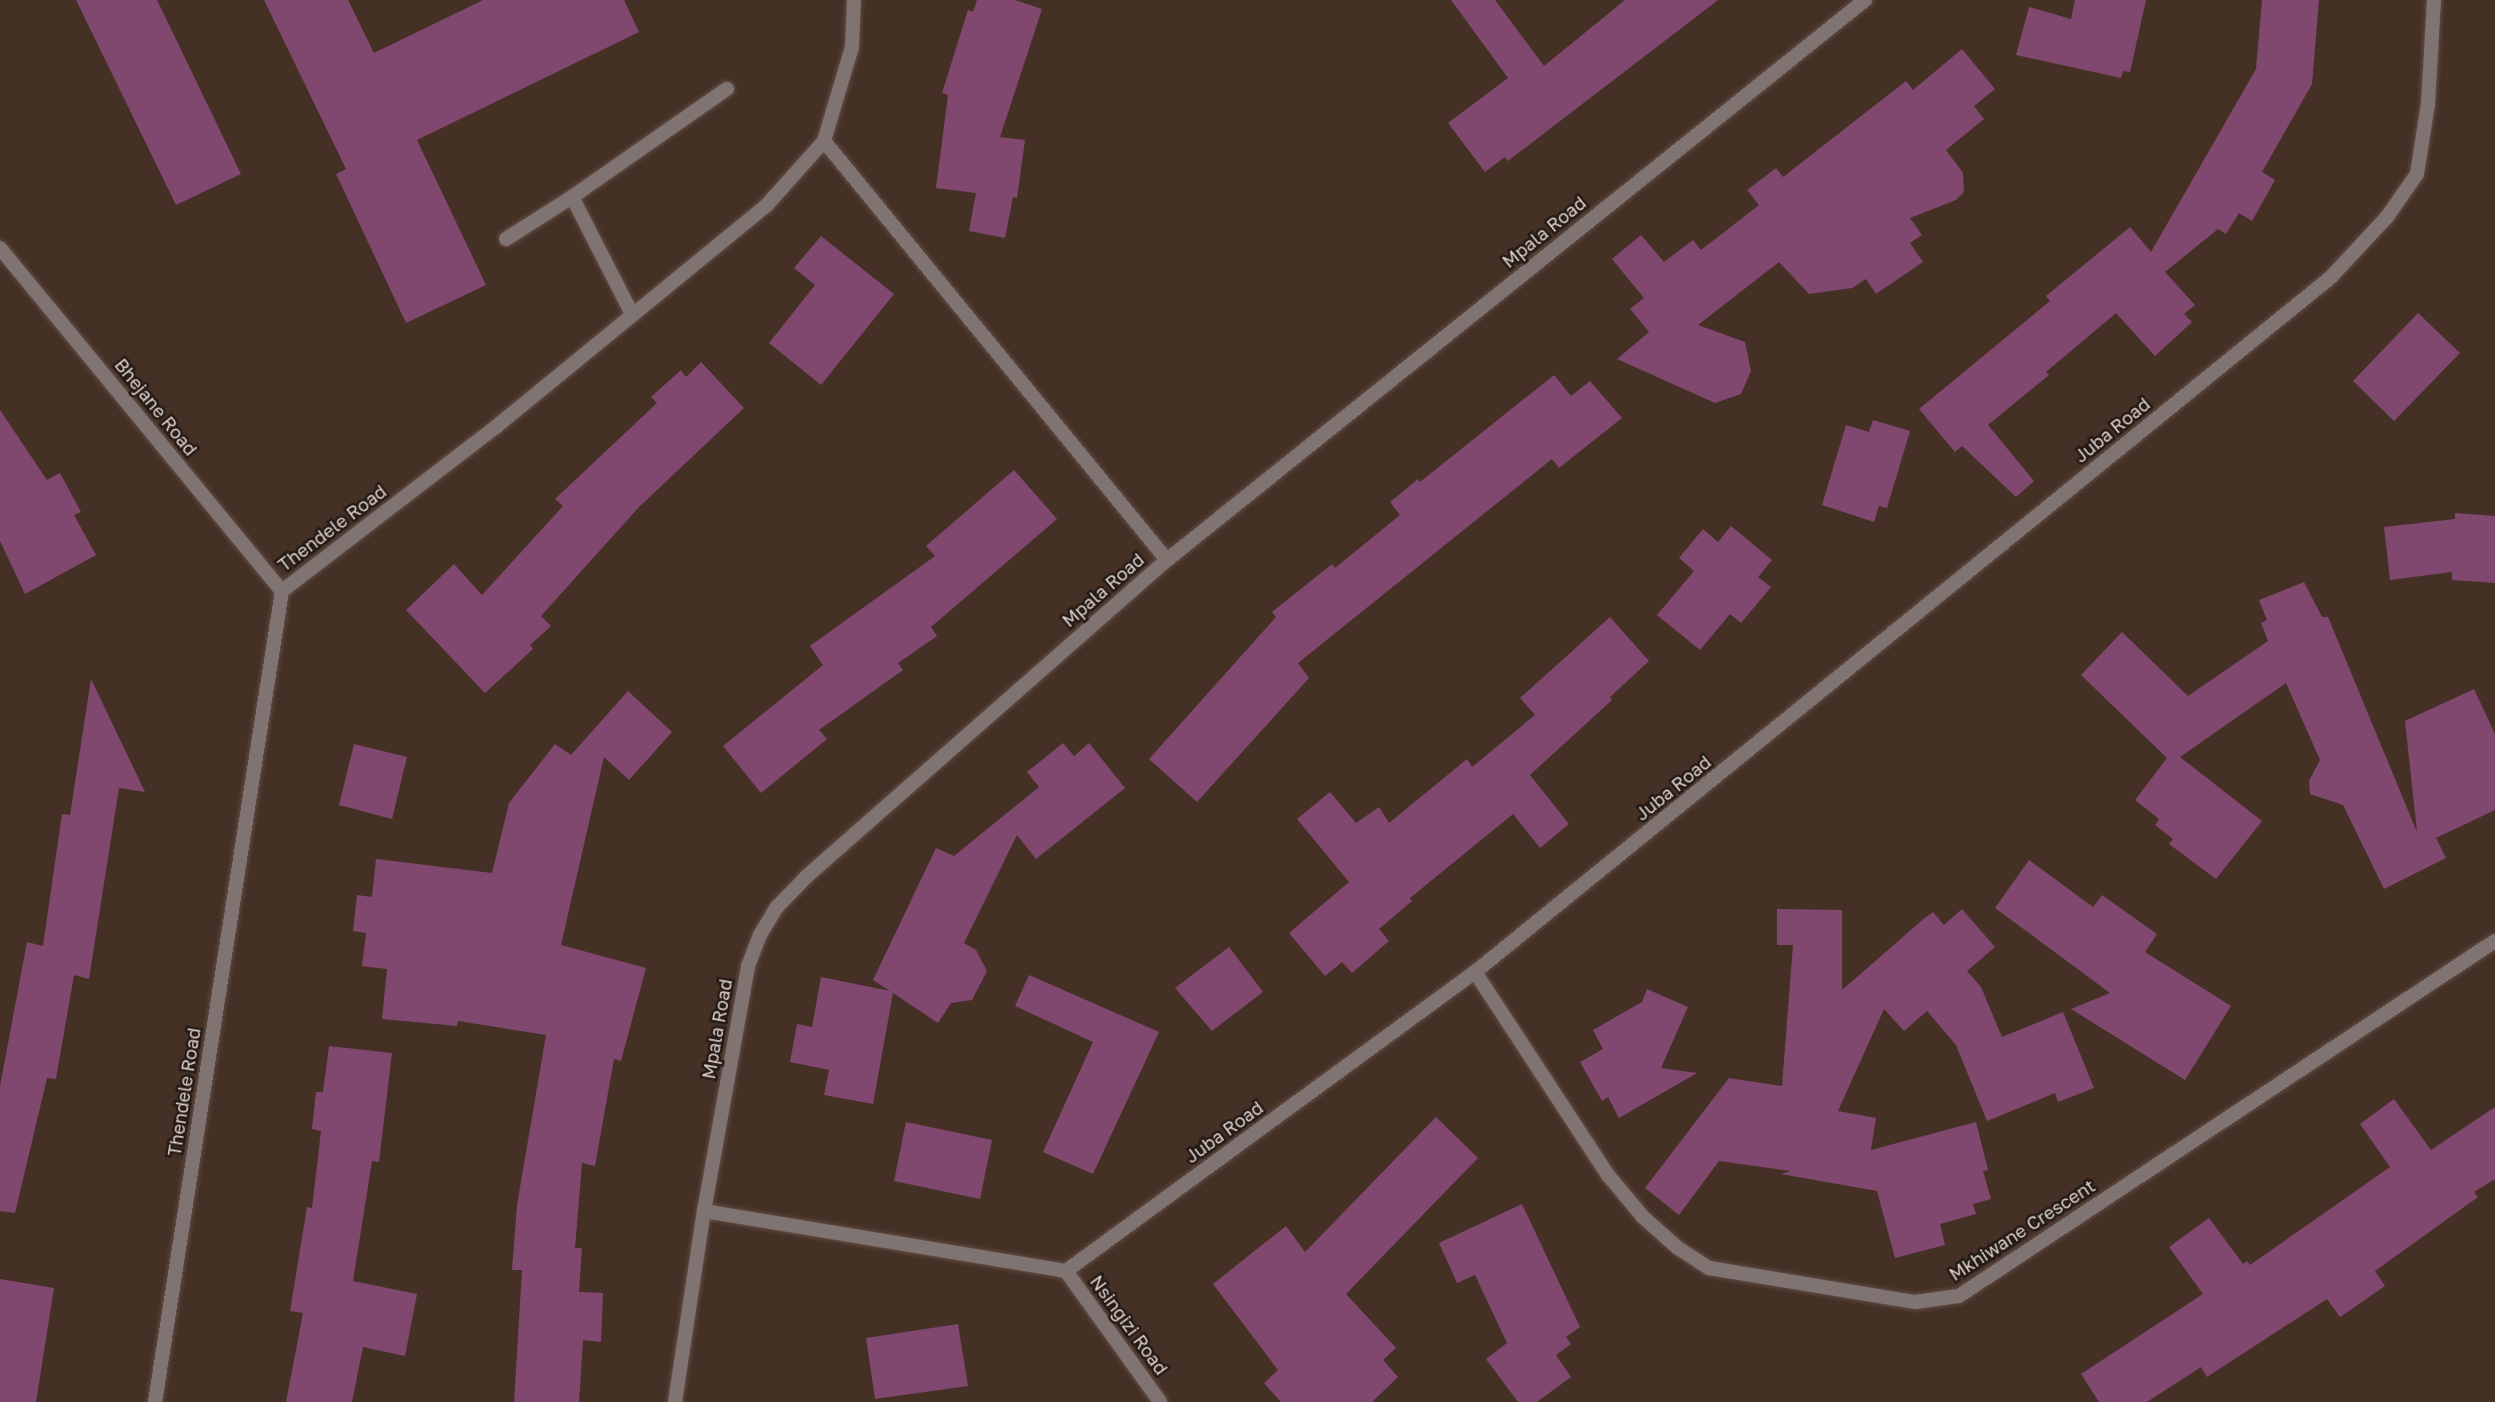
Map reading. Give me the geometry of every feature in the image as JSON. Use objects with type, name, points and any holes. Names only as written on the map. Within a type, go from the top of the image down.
[{"type":"street","name":"Thendele Road","points":[[155,1402],[282,591],[497,426],[766,206],[824,141],[852,47],[854,0]]},
{"type":"street","name":"Mpala Road","points":[[675,1402],[704,1211],[748,966],[760,934],[777,907],[807,876],[1167,559],[1865,0]]},
{"type":"street","name":"Juba Road","points":[[1066,1271],[1475,972],[2332,277],[2387,217],[2417,174],[2428,104],[2434,0]]},
{"type":"street","points":[[506,239],[572,197],[727,89]]},
{"type":"street","points":[[824,141],[1167,559]]},
{"type":"street","points":[[572,197],[632,314]]},
{"type":"street","name":"Bhejane Road","points":[[0,248],[282,591]]},
{"type":"street","name":"Mkhiwane Crescent","points":[[1475,972],[1608,1175],[1643,1217],[1678,1248],[1709,1268],[1915,1302],[1959,1296],[2495,941]]},
{"type":"street","points":[[704,1211],[1066,1271]]},
{"type":"street","name":"Nsingizi Road","points":[[1066,1271],[1160,1402]]},
{"type":"building","points":[[76,0],[157,0],[241,174],[176,205]]},
{"type":"building","points":[[264,0],[348,0],[374,53],[483,0],[624,0],[639,32],[417,140],[486,285],[406,323],[336,174],[346,169]]},
{"type":"building","points":[[977,0],[1015,0],[1042,9],[1000,137],[1025,140],[1017,198],[1013,197],[1005,238],[969,231],[976,193],[936,188],[948,95],[942,93],[968,10],[973,12]]},
{"type":"building","points":[[1451,0],[1495,0],[1544,66],[1625,0],[1718,0],[1508,161],[1505,157],[1485,172],[1448,123],[1508,78]]},
{"type":"building","points":[[2075,0],[2146,0],[2130,72],[2123,71],[2121,78],[2016,55],[2029,7],[2071,19]]},
{"type":"building","points":[[2262,0],[2319,0],[2312,84],[2262,172],[2275,180],[2252,221],[2239,213],[2226,234],[2218,229],[2165,272],[2195,305],[2184,314],[2192,322],[2155,356],[2116,313],[2046,372],[2049,375],[1988,425],[2034,481],[2016,497],[1962,446],[1955,452],[1919,409],[2050,301],[2046,296],[2130,227],[2151,252],[2256,69]]},
{"type":"building","points":[[1962,49],[1995,89],[1974,106],[1984,119],[1946,150],[1963,173],[1964,192],[1956,200],[1910,218],[1922,235],[1910,243],[1923,262],[1876,294],[1866,279],[1852,288],[1809,294],[1779,262],[1698,325],[1745,342],[1751,371],[1741,394],[1715,403],[1617,359],[1649,332],[1630,309],[1644,298],[1612,259],[1641,235],[1664,262],[1693,240],[1701,250],[1759,205],[1747,190],[1776,168],[1783,177],[1906,81],[1913,90]]},
{"type":"building","points":[[821,236],[894,294],[821,385],[769,343],[815,285],[794,268]]},
{"type":"building","points":[[2418,313],[2460,353],[2394,421],[2353,381]]},
{"type":"building","points":[[701,362],[744,408],[639,507],[541,616],[551,626],[530,645],[533,649],[485,693],[406,610],[454,564],[482,595],[563,506],[555,499],[657,403],[651,397],[681,370],[686,377]]},
{"type":"building","points":[[1554,375],[1571,396],[1590,381],[1622,418],[1559,468],[1552,459],[1298,663],[1309,678],[1197,802],[1149,759],[1276,617],[1272,612],[1332,564],[1335,568],[1400,515],[1390,502],[1418,479],[1420,482]]},
{"type":"building","points":[[0,410],[47,480],[60,473],[81,512],[74,515],[96,555],[25,594],[0,541]]},
{"type":"building","points":[[1873,420],[1910,431],[1887,508],[1879,506],[1874,522],[1822,505],[1846,425],[1869,432]]},
{"type":"building","points":[[1014,470],[1057,519],[931,627],[937,636],[898,663],[903,670],[819,730],[827,739],[761,793],[723,746],[823,665],[810,646],[935,556],[926,546]]},
{"type":"building","points":[[2455,513],[2495,516],[2495,583],[2452,580],[2452,572],[2390,580],[2384,527],[2455,519]]},
{"type":"building","points":[[1731,526],[1772,560],[1758,577],[1771,587],[1741,623],[1730,614],[1700,650],[1657,615],[1694,571],[1679,558],[1703,529],[1718,542]]},
{"type":"building","points":[[2304,582],[2322,617],[2328,617],[2417,832],[2405,721],[2474,689],[2495,734],[2495,810],[2436,838],[2446,858],[2384,889],[2343,805],[2310,794],[2309,781],[2320,760],[2286,683],[2180,757],[2262,821],[2216,879],[2169,844],[2173,839],[2155,825],[2159,819],[2135,800],[2167,758],[2081,675],[2122,632],[2188,696],[2268,641],[2261,623],[2267,620],[2259,600]]},
{"type":"building","points":[[1610,617],[1649,661],[1610,697],[1612,700],[1530,775],[1569,824],[1540,848],[1513,814],[1410,898],[1412,901],[1379,929],[1389,941],[1352,973],[1342,962],[1325,976],[1289,933],[1349,882],[1297,819],[1330,792],[1356,823],[1379,807],[1389,823],[1467,759],[1472,767],[1535,715],[1520,698]]},
{"type":"building","points":[[91,679],[145,792],[119,788],[89,979],[74,975],[56,1079],[47,1078],[15,1213],[0,1211],[0,1086],[27,942],[43,946],[62,814],[70,815]]},
{"type":"building","points":[[628,691],[672,732],[629,780],[604,757],[561,945],[646,968],[621,1061],[614,1059],[595,1166],[582,1163],[575,1248],[582,1248],[579,1292],[603,1293],[601,1342],[583,1340],[579,1402],[514,1402],[522,1270],[512,1270],[517,1205],[546,1035],[458,1021],[457,1026],[382,1019],[387,969],[362,966],[366,933],[353,931],[357,895],[372,897],[376,859],[492,873],[509,803],[555,744],[571,755]]},
{"type":"building","points":[[1063,743],[1074,756],[1089,743],[1125,788],[1036,859],[1017,835],[964,943],[976,950],[987,971],[972,1000],[951,1003],[938,1023],[893,993],[873,1104],[824,1095],[829,1070],[790,1062],[797,1024],[812,1027],[821,977],[890,991],[873,980],[936,848],[954,856],[1039,787],[1027,772]]},
{"type":"building","points":[[354,744],[407,757],[392,819],[339,805]]},
{"type":"building","points":[[2029,860],[2093,907],[2102,895],[2157,934],[2145,952],[2231,1006],[2185,1080],[2071,1009],[2110,993],[1995,908]]},
{"type":"building","points":[[1777,909],[1842,910],[1842,990],[1927,916],[1925,918],[1933,912],[1944,925],[1962,909],[1995,947],[1967,971],[1981,987],[2002,1037],[2063,1012],[2094,1088],[2058,1102],[2055,1093],[1987,1121],[1956,1045],[1927,1011],[1904,1031],[1884,1009],[1838,1111],[1876,1118],[1871,1150],[1976,1122],[1988,1170],[1983,1171],[1991,1199],[1973,1204],[1976,1214],[1940,1224],[1945,1245],[1895,1258],[1877,1191],[1781,1174],[1791,1171],[1719,1161],[1679,1215],[1645,1188],[1729,1078],[1782,1086],[1793,945],[1777,945]]},
{"type":"building","points":[[1229,947],[1263,992],[1212,1031],[1175,988]]},
{"type":"building","points":[[1029,975],[1159,1032],[1093,1174],[1043,1152],[1093,1042],[1015,1006]]},
{"type":"building","points":[[1647,989],[1688,1007],[1661,1068],[1697,1073],[1619,1118],[1608,1097],[1602,1101],[1580,1062],[1603,1049],[1593,1030],[1642,1002]]},
{"type":"building","points":[[329,1046],[392,1053],[379,1162],[372,1161],[353,1281],[417,1294],[405,1356],[363,1347],[352,1402],[286,1402],[303,1313],[290,1311],[307,1207],[312,1208],[321,1131],[312,1129],[316,1092],[323,1092]]},
{"type":"building","points":[[2394,1099],[2431,1150],[2495,1107],[2495,1179],[2474,1192],[2478,1197],[2375,1271],[2385,1286],[2340,1317],[2327,1299],[2207,1377],[2201,1367],[2147,1402],[2099,1402],[2081,1374],[2203,1294],[2169,1247],[2209,1218],[2243,1264],[2247,1261],[2250,1265],[2390,1167],[2360,1124]]},
{"type":"building","points":[[1436,1117],[1478,1158],[1346,1294],[1396,1348],[1383,1360],[1398,1377],[1372,1402],[1281,1402],[1264,1383],[1278,1370],[1213,1284],[1286,1226],[1305,1252]]},
{"type":"building","points":[[906,1122],[992,1140],[980,1199],[894,1181]]},
{"type":"building","points":[[1522,1204],[1580,1327],[1566,1337],[1571,1344],[1556,1355],[1571,1377],[1537,1402],[1518,1402],[1486,1359],[1507,1343],[1475,1275],[1457,1283],[1439,1243]]},
{"type":"building","points":[[0,1279],[54,1288],[36,1402],[0,1402]]},
{"type":"building","points":[[958,1324],[968,1386],[875,1399],[866,1338]]}]
